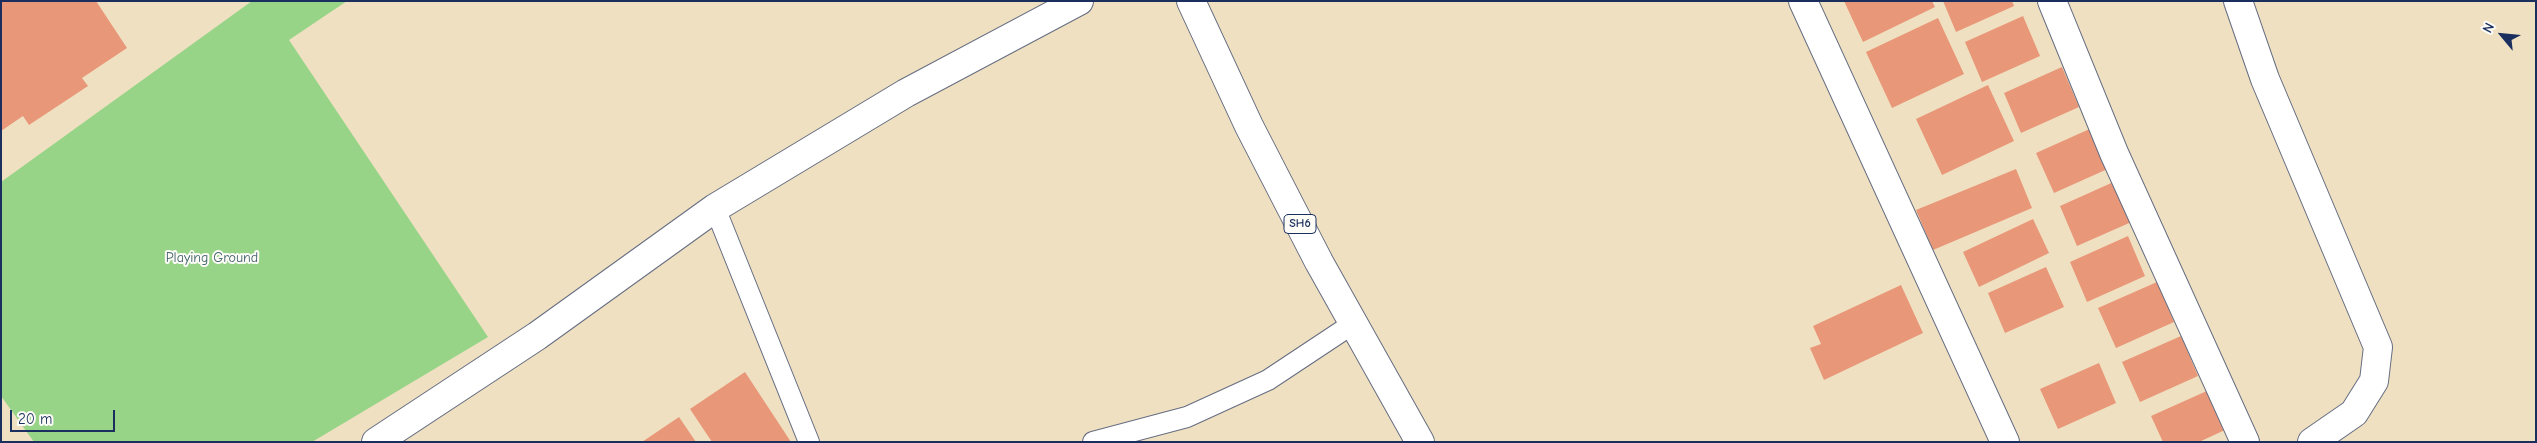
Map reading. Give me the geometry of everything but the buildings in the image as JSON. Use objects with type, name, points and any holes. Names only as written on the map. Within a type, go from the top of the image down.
[{"type":"street","points":[[376,442],[537,336],[715,208],[906,93],[1079,1]]},
{"type":"street","name":"SH6","points":[[1191,1],[1249,126],[1420,442]]},
{"type":"street","points":[[1803,1],[2005,442]]},
{"type":"street","points":[[2052,1],[2114,153],[2245,442]]},
{"type":"street","points":[[2238,1],[2265,79],[2378,347],[2374,381],[2354,413],[2312,442]]},
{"type":"lane","points":[[715,208],[809,442]]},
{"type":"lane","points":[[1093,442],[1187,417],[1214,405],[1268,380],[1354,323]]},
{"type":"green space","name":"Playing Ground","points":[[252,1],[347,1],[289,40],[488,337],[312,442],[34,442],[1,396],[1,182]]}]
